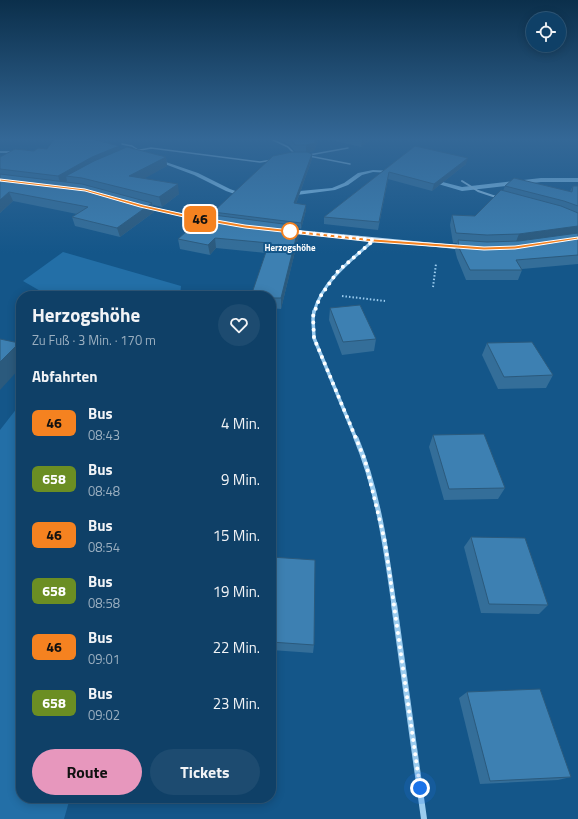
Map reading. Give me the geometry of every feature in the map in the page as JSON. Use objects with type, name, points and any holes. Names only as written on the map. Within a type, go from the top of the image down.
[{"type":"street","points":[[462,181],[478,191],[505,199]]},
{"type":"street","points":[[142,206],[217,221]]},
{"type":"street","points":[[283,230],[469,248]]},
{"type":"street","points":[[374,240],[338,271],[323,293],[313,316],[314,338],[365,460],[385,542],[424,819]]},
{"type":"path","points":[[433,287],[439,246]]},
{"type":"path","points":[[323,293],[385,301]]},
{"type":"shaded area","points":[[63,252],[181,286],[180,291],[40,291],[23,281]]},
{"type":"shaded area","points":[[16,409],[16,803],[69,803],[64,819],[0,819],[0,430]]},
{"type":"building","points":[[0,176],[18,176],[82,184],[152,203],[117,228],[72,217],[88,207],[9,192],[0,200]]},
{"type":"building","points":[[68,176],[130,176],[178,184],[159,197],[82,178]]},
{"type":"building","points":[[251,176],[304,176],[294,203],[306,205],[301,223],[213,212]]},
{"type":"building","points":[[376,176],[388,176],[379,222],[324,217]]},
{"type":"building","points":[[405,176],[444,176],[434,184]]},
{"type":"building","points":[[514,178],[572,192],[573,186],[578,186],[578,206],[505,186]]},
{"type":"building","points":[[501,190],[561,206],[578,213],[578,226],[519,234],[487,235],[456,233],[452,215],[475,216]]},
{"type":"building","points":[[206,214],[299,226],[281,298],[276,298],[276,291],[253,291],[269,243],[215,238],[208,245],[178,239]]},
{"type":"building","points":[[578,233],[578,255],[516,260],[522,270],[470,270],[459,248],[458,240],[487,242],[519,241]]},
{"type":"building","points":[[360,305],[376,339],[343,342],[330,308]]},
{"type":"building","points":[[0,339],[16,342],[16,346],[0,362]]},
{"type":"building","points":[[532,342],[553,375],[504,377],[487,343]]},
{"type":"building","points":[[484,434],[505,488],[449,489],[433,435]]},
{"type":"building","points":[[471,537],[525,538],[548,605],[489,604]]},
{"type":"building","points":[[276,557],[315,560],[314,645],[276,642]]},
{"type":"building","points":[[540,689],[571,777],[490,781],[467,692]]},
{"type":"waterway","points":[[200,176],[228,190],[246,196]]},
{"type":"waterway","points":[[289,194],[333,189],[346,184],[357,176]]},
{"type":"waterway","points":[[431,181],[462,189],[541,180],[578,180]]},
{"type":"bus line","name":"46","points":[[0,180],[63,186],[85,190],[188,217],[245,226],[374,240],[448,246],[515,248],[578,239]]},
{"type":"place","name":"Herzogshöhe","points":[[290,231]]},
{"type":"route","points":[[290,231],[288,231],[374,240],[338,271],[320,297],[313,316],[314,338],[365,460],[385,542],[420,788]]}]
